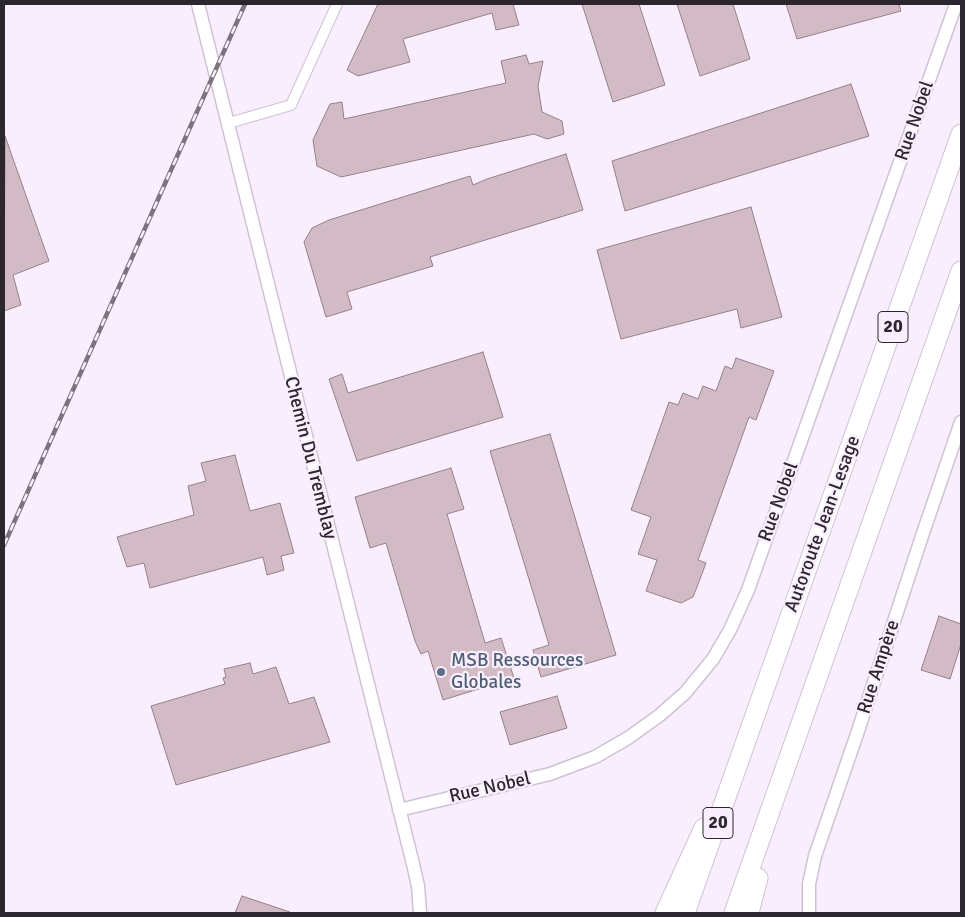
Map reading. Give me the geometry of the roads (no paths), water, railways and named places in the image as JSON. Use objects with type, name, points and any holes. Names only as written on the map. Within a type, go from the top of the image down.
[{"type":"highway","name":"Autoroute Jean-Lesage","points":[[685,913],[961,134]]},
{"type":"highway","name":"20","points":[[734,913],[961,271]]},
{"type":"highway","points":[[664,913],[749,732]]},
{"type":"highway","points":[[749,913],[786,765]]},
{"type":"street","name":"Chemin Du Tremblay","points":[[198,4],[418,886],[420,913]]},
{"type":"street","points":[[229,123],[291,105],[337,4]]},
{"type":"street","name":"Rue Nobel","points":[[399,810],[550,774],[595,757],[628,738],[660,716],[685,692],[713,659],[730,630],[748,590],[956,4]]},
{"type":"street","name":"Rue Ampère","points":[[809,913],[809,891],[813,863],[961,422]]},
{"type":"railway","points":[[4,545],[245,4]]},
{"type":"place","name":"MSB Ressources Globales","points":[[441,672]]}]
